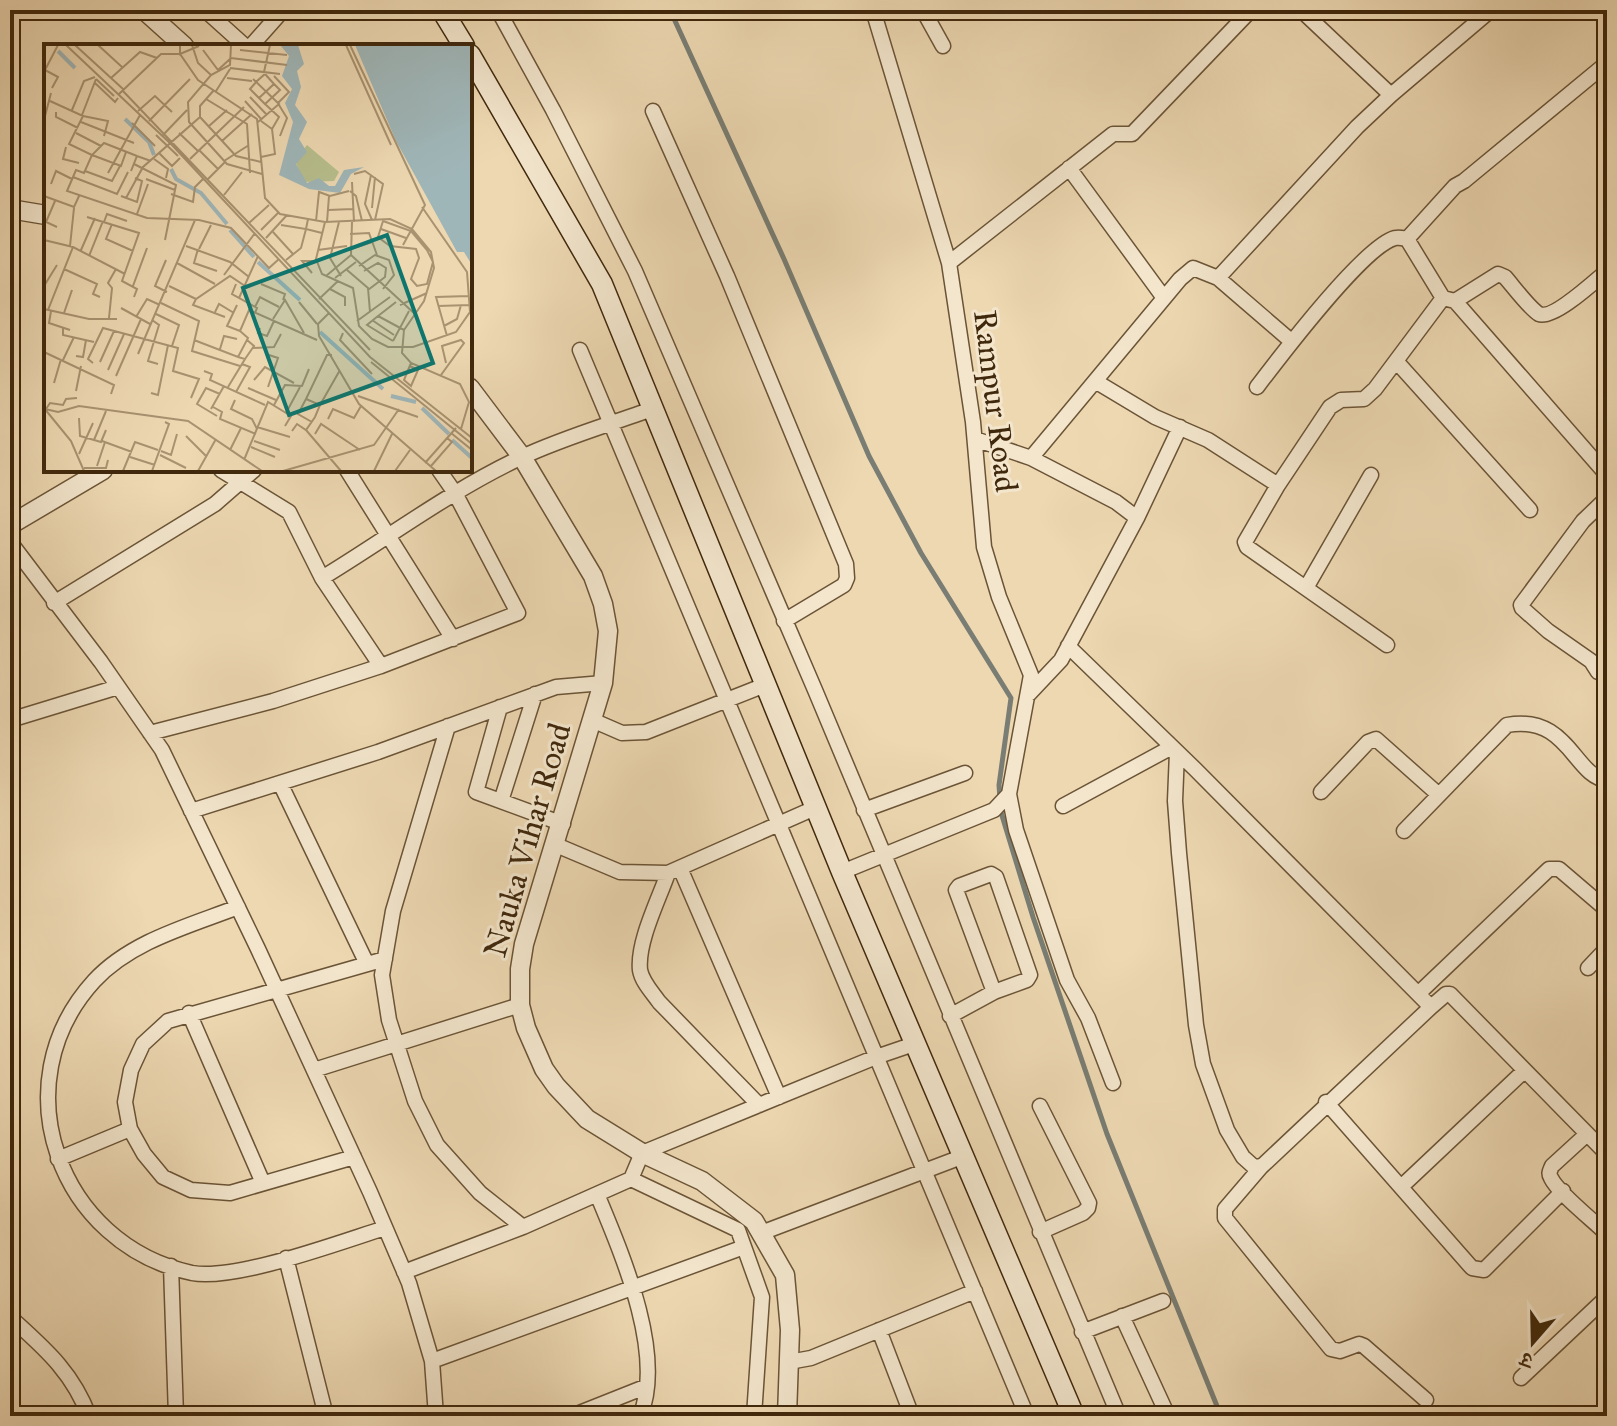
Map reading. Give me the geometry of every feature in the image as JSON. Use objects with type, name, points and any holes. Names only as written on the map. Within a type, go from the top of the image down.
[{"type":"main road","points":[[442,10],[463,44]]},
{"type":"main road","points":[[472,58],[602,284],[842,872],[1074,1416]]},
{"type":"street","points":[[144,10],[182,44]]},
{"type":"street","points":[[205,10],[246,44]]},
{"type":"street","points":[[250,44],[283,10]]},
{"type":"street","points":[[498,10],[635,271],[1119,1416]]},
{"type":"street","name":"Rampur Road","points":[[873,10],[949,263],[975,439],[984,547],[999,597],[1031,675],[1007,796]]},
{"type":"street","points":[[923,10],[943,46]]},
{"type":"street","points":[[949,263],[1113,134],[1132,134],[1251,10]]},
{"type":"street","points":[[1301,10],[1391,95]]},
{"type":"street","points":[[1218,278],[1357,127],[1491,10]]},
{"type":"street","points":[[1407,239],[1455,186],[1607,63]]},
{"type":"street","points":[[653,111],[727,276],[846,564],[844,585],[784,621]]},
{"type":"street","points":[[1069,168],[1164,298]]},
{"type":"street","points":[[10,209],[44,215]]},
{"type":"street","points":[[1257,387],[1291,341],[1358,266],[1387,241],[1397,237],[1407,239],[1449,300],[1607,475]]},
{"type":"street","points":[[1031,458],[1164,298],[1193,268],[1218,278],[1291,341]]},
{"type":"street","points":[[1387,645],[1247,547],[1245,542],[1278,485],[1330,407],[1341,400],[1364,399],[1449,300],[1498,274],[1505,277],[1538,313],[1547,315],[1557,311],[1607,271]]},
{"type":"street","points":[[580,350],[1027,1416]]},
{"type":"street","points":[[1396,361],[1530,510]]},
{"type":"street","points":[[1095,381],[1155,417],[1208,440],[1278,485]]},
{"type":"street","name":"Nauka Vihar Road","points":[[472,391],[522,457],[593,576],[608,631],[603,683],[563,824],[524,944],[520,1005],[526,1028],[544,1069],[587,1119],[642,1153],[702,1181],[754,1221],[785,1275],[790,1330],[787,1416]]},
{"type":"street","points":[[322,578],[455,493],[522,457],[652,409]]},
{"type":"street","points":[[1029,694],[1061,660],[1137,518],[1180,427]]},
{"type":"street","points":[[975,439],[1031,458],[1116,502],[1137,518]]},
{"type":"street","points":[[10,525],[100,472]]},
{"type":"street","points":[[224,472],[289,512],[322,578],[381,666]]},
{"type":"street","points":[[54,603],[215,504],[252,472]]},
{"type":"street","points":[[348,472],[453,639]]},
{"type":"street","points":[[150,733],[273,701],[381,666],[518,613],[455,493],[440,472]]},
{"type":"street","points":[[1306,588],[1371,475]]},
{"type":"street","points":[[1598,672],[1591,661],[1548,631],[1521,605],[1583,521],[1607,498]]},
{"type":"street","points":[[10,542],[162,750],[314,1070],[404,1272],[432,1361],[436,1416]]},
{"type":"street","points":[[1068,646],[1175,749],[1431,1007]]},
{"type":"street","points":[[191,811],[556,687],[603,683]]},
{"type":"street","points":[[592,720],[622,733],[646,732],[765,685]]},
{"type":"street","points":[[10,720],[118,687]]},
{"type":"street","points":[[501,801],[535,694]]},
{"type":"street","points":[[500,707],[475,789],[478,794],[563,824]]},
{"type":"street","points":[[1404,831],[1507,725],[1520,723],[1538,726],[1557,735],[1595,775],[1607,780]]},
{"type":"street","points":[[448,726],[393,911],[382,975],[389,1020],[415,1101],[437,1145],[480,1193],[523,1227]]},
{"type":"street","points":[[1321,792],[1368,742],[1376,739],[1439,795]]},
{"type":"street","points":[[1063,806],[1175,749]]},
{"type":"street","points":[[1175,749],[1179,853],[1196,1025],[1203,1064],[1227,1130],[1243,1157],[1253,1166],[1261,1167]]},
{"type":"street","points":[[864,810],[965,773]]},
{"type":"street","points":[[280,783],[367,964]]},
{"type":"street","points":[[842,872],[994,810],[1007,796]]},
{"type":"street","points":[[1007,796],[1067,980],[1088,1018],[1113,1083]]},
{"type":"street","points":[[556,845],[620,872],[674,871],[817,807]]},
{"type":"street","points":[[1419,993],[1549,869],[1559,869],[1607,910]]},
{"type":"street","points":[[674,871],[779,1097]]},
{"type":"street","points":[[674,871],[644,942],[640,972],[659,1002],[759,1105]]},
{"type":"street","points":[[950,1016],[994,992],[1027,980],[1030,975],[996,877],[991,874],[956,890],[994,992]]},
{"type":"street","points":[[238,907],[151,941],[126,955],[95,980],[76,1005],[63,1028],[45,1088],[49,1132],[66,1180],[107,1231],[142,1256],[195,1273],[246,1270],[385,1228]]},
{"type":"street","points":[[1588,968],[1607,948]]},
{"type":"street","points":[[354,1157],[230,1193],[191,1190],[163,1177],[144,1154],[130,1129],[125,1102],[131,1070],[143,1044],[168,1021],[385,959]]},
{"type":"street","points":[[1426,1400],[1364,1346],[1359,1344],[1340,1351],[1331,1349],[1225,1218],[1225,1209],[1261,1167],[1326,1102],[1446,994],[1450,994],[1607,1154]]},
{"type":"street","points":[[314,1070],[520,1005]]},
{"type":"street","points":[[189,1013],[263,1183]]},
{"type":"street","points":[[404,1272],[523,1227],[631,1179],[642,1153],[917,1043]]},
{"type":"street","points":[[1401,1187],[1524,1071]]},
{"type":"street","points":[[1326,1102],[1472,1268],[1478,1271],[1484,1270],[1563,1191]]},
{"type":"street","points":[[1040,1106],[1089,1203],[1083,1213],[1040,1232]]},
{"type":"street","points":[[58,1159],[130,1129]]},
{"type":"street","points":[[1587,1134],[1552,1166],[1551,1179],[1607,1234]]},
{"type":"street","points":[[761,1233],[964,1156]]},
{"type":"street","points":[[631,1179],[738,1230],[762,1297],[754,1416]]},
{"type":"street","points":[[597,1194],[641,1316],[646,1353],[644,1405],[640,1416]]},
{"type":"street","points":[[432,1361],[744,1247]]},
{"type":"street","points":[[286,1258],[326,1416]]},
{"type":"street","points":[[171,1266],[178,1416]]},
{"type":"street","points":[[789,1362],[811,1358],[975,1291]]},
{"type":"street","points":[[1521,1378],[1607,1297]]},
{"type":"street","points":[[1082,1332],[1163,1301]]},
{"type":"street","points":[[1122,1316],[1168,1416]]},
{"type":"street","points":[[10,1317],[64,1369],[74,1382],[89,1416]]},
{"type":"street","points":[[879,1330],[912,1416]]},
{"type":"street","points":[[572,1416],[645,1387]]},
{"type":"waterway","points":[[670,10],[784,259],[869,456],[921,553],[1011,698],[999,785],[1000,799]]},
{"type":"waterway","points":[[1000,809],[1033,917],[1107,1134],[1221,1416]]}]
